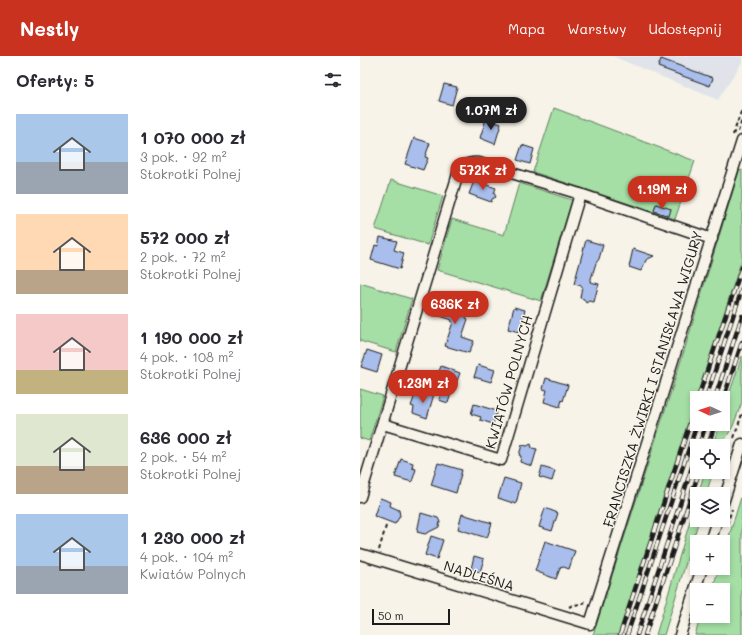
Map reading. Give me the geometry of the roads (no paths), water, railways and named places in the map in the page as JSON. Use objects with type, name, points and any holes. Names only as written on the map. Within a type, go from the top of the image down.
[{"type":"street","name":"FRANCISZKA ŻWIRKI I STANISŁAWA WIGURY","points":[[590,624],[712,239],[739,139]]},
{"type":"street","points":[[360,497],[453,189],[461,168],[466,164],[472,162],[479,163],[580,194],[712,239]]},
{"type":"street","name":"KWIATÓW POLNYCH","points":[[383,424],[501,460],[580,194]]},
{"type":"street","points":[[728,487],[742,444]]},
{"type":"street","name":"NADLEŚNA","points":[[360,554],[590,624]]},
{"type":"street","points":[[680,635],[700,575]]},
{"type":"railway","points":[[700,391],[742,267]]},
{"type":"railway","points":[[708,391],[742,289]]},
{"type":"railway","points":[[717,391],[742,316]]},
{"type":"railway","points":[[726,391],[742,342]]},
{"type":"railway","points":[[620,635],[690,423]]},
{"type":"railway","points":[[627,635],[695,431]]},
{"type":"railway","points":[[701,439],[704,431]]},
{"type":"railway","points":[[710,439],[713,431]]},
{"type":"railway","points":[[637,635],[690,473]]},
{"type":"railway","points":[[645,635],[697,479]]}]
